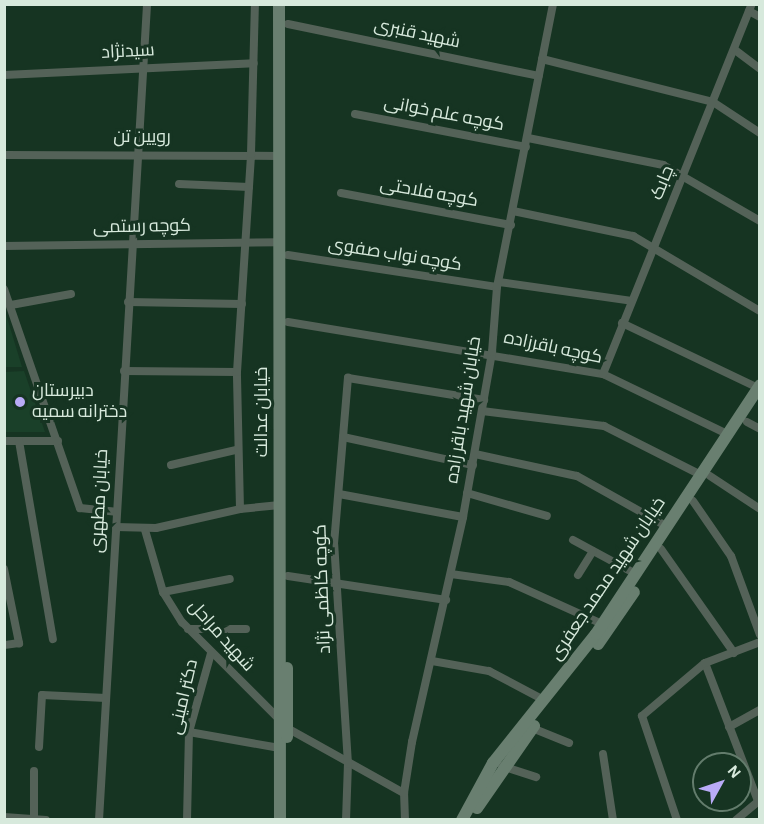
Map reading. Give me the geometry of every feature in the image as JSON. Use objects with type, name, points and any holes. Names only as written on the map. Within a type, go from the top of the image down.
[{"type":"main road","name":"خیابان عدالت","points":[[279,4],[280,506],[283,724],[288,819]]},
{"type":"main road","name":"خیابان عدالت","points":[[280,819],[280,748],[283,724],[288,576],[288,4]]},
{"type":"main road","name":"خیابان شهید محمد جعفری","points":[[462,819],[498,764],[602,624],[666,526],[747,422],[759,391]]},
{"type":"main road","name":"خیابان شهید محمد جعفری","points":[[471,819],[498,764],[532,728],[611,626],[693,501],[729,435],[759,391]]},
{"type":"street","name":"خیابان مطهری","points":[[99,819],[147,4]]},
{"type":"street","points":[[240,509],[236,450],[237,372],[251,154],[255,4]]},
{"type":"street","name":"خیابان شهید باقر زاده","points":[[405,819],[404,793],[473,465],[492,352],[498,285],[553,4]]},
{"type":"street","points":[[751,8],[759,17]]},
{"type":"street","name":"چابک","points":[[603,374],[751,8]]},
{"type":"street","name":"شهید قنبری","points":[[288,24],[539,76]]},
{"type":"street","points":[[735,50],[759,69]]},
{"type":"street","points":[[542,59],[713,102],[759,134]]},
{"type":"street","name":"سیدنژاد","points":[[4,75],[254,63]]},
{"type":"street","name":"کوچه علم خوانی","points":[[355,114],[663,165],[684,175],[759,221]]},
{"type":"street","name":"رویین تن","points":[[4,155],[138,153],[280,156]]},
{"type":"street","points":[[179,184],[249,187]]},
{"type":"street","name":"کوچه فلاحتی","points":[[341,193],[511,225]]},
{"type":"street","points":[[513,211],[633,236],[655,246],[759,311]]},
{"type":"street","name":"کوچه رستمی","points":[[4,246],[280,242]]},
{"type":"street","name":"کوچه نواب صفوی","points":[[288,255],[498,285],[632,301]]},
{"type":"street","points":[[4,289],[80,508],[116,512]]},
{"type":"street","points":[[11,305],[71,294]]},
{"type":"street","points":[[128,302],[242,304]]},
{"type":"street","name":"کوچه باقرزاده","points":[[288,322],[492,352],[603,374],[729,435]]},
{"type":"street","points":[[622,323],[759,391]]},
{"type":"street","points":[[124,371],[237,372]]},
{"type":"street","name":"کوچه کاظمی نژاد","points":[[346,819],[348,764],[334,544],[348,378],[484,400]]},
{"type":"street","points":[[482,411],[604,426],[706,476],[759,509]]},
{"type":"street","points":[[747,422],[759,429]]},
{"type":"street","points":[[343,437],[473,465]]},
{"type":"street","points":[[4,441],[58,441]]},
{"type":"street","points":[[19,441],[53,639]]},
{"type":"street","points":[[171,465],[236,450]]},
{"type":"street","points":[[475,454],[577,476],[666,526]]},
{"type":"street","points":[[467,493],[547,516]]},
{"type":"street","points":[[339,494],[463,517]]},
{"type":"street","points":[[693,501],[731,556],[759,635]]},
{"type":"street","points":[[116,527],[145,530],[240,509],[280,506]]},
{"type":"street","name":"شهید مراحل","points":[[145,530],[163,592],[188,629],[211,653],[283,724],[348,764],[404,793]]},
{"type":"street","points":[[573,540],[636,574]]},
{"type":"street","points":[[661,549],[734,653]]},
{"type":"street","points":[[578,575],[593,551]]},
{"type":"street","points":[[4,569],[19,643],[4,645]]},
{"type":"street","points":[[451,574],[509,582],[602,624]]},
{"type":"street","points":[[288,576],[446,600]]},
{"type":"street","points":[[163,592],[230,579]]},
{"type":"street","points":[[188,629],[246,629]]},
{"type":"street","points":[[677,819],[642,716],[705,663],[759,642]]},
{"type":"street","name":"دکتر امینی","points":[[187,819],[189,732],[211,653]]},
{"type":"street","points":[[432,661],[489,671],[544,700]]},
{"type":"street","points":[[705,663],[759,800],[736,819]]},
{"type":"street","points":[[39,747],[42,695],[106,698]]},
{"type":"street","points":[[729,727],[759,710]]},
{"type":"street","points":[[532,728],[569,743]]},
{"type":"street","points":[[189,732],[280,748]]},
{"type":"street","points":[[603,754],[613,819]]},
{"type":"street","points":[[498,764],[536,777]]},
{"type":"street","points":[[34,771],[34,819]]},
{"type":"street","points":[[4,817],[46,819]]},
{"type":"shaded area","points":[[5,311],[22,367],[5,367]]},
{"type":"shaded area","name":"دبیرستان دخترانه سمیه","points":[[24,371],[45,432],[5,432],[5,372]]},
{"type":"place","name":"دبیرستان دخترانه سمیه","points":[[20,402]]}]
